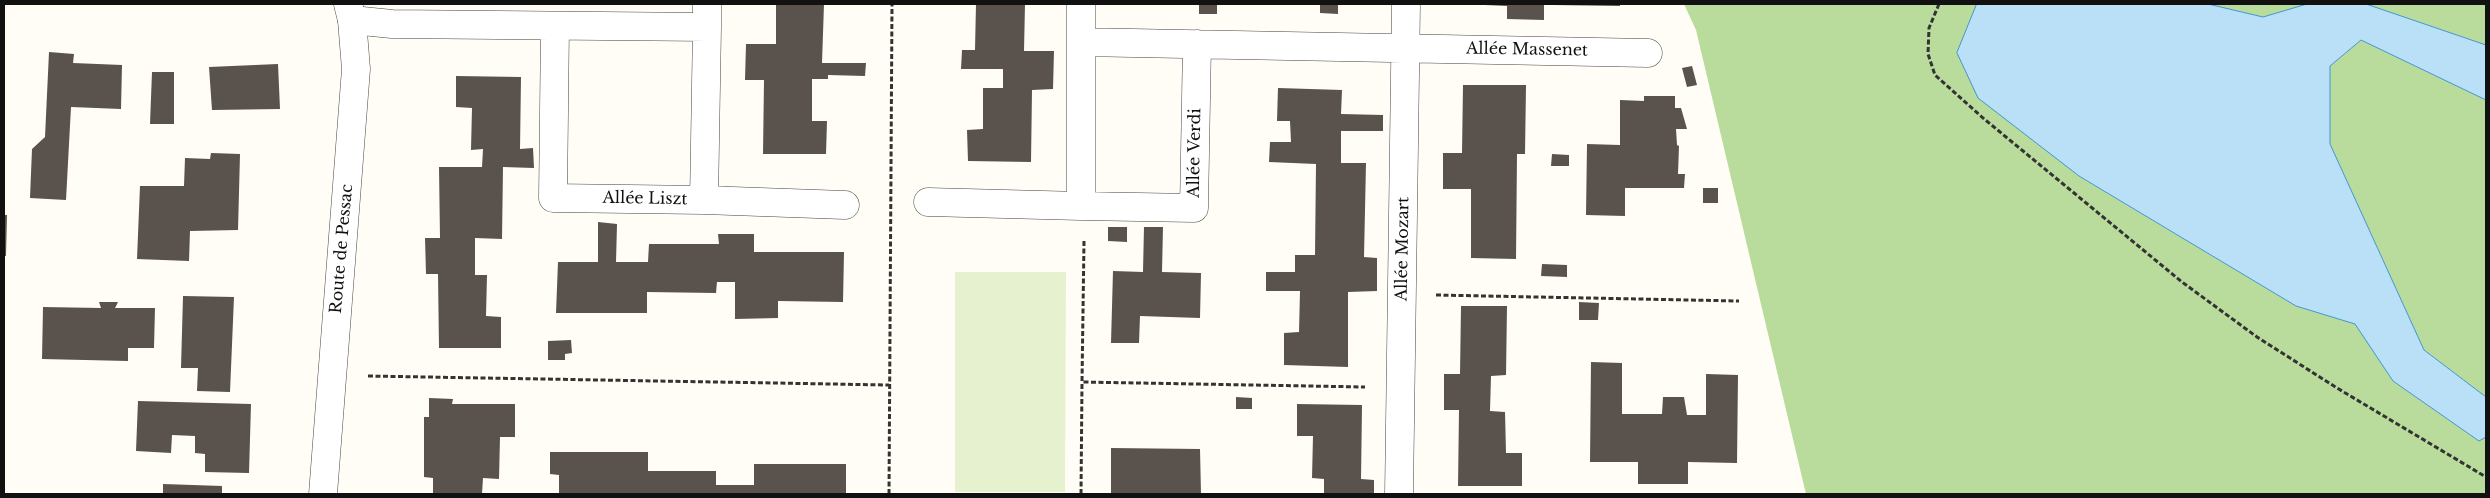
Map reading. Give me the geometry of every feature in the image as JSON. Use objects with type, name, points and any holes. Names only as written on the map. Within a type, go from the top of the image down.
[{"type":"street","points":[[1081,4],[1081,206]]},
{"type":"street","name":"Allée Mozart","points":[[1399,494],[1406,4]]},
{"type":"street","name":"Allée Liszt","points":[[350,12],[392,24],[555,26],[707,16],[704,200],[553,198],[555,26]]},
{"type":"street","name":"Route de Pessac","points":[[323,494],[356,69],[350,12]]},
{"type":"street","points":[[1081,42],[1406,47]]},
{"type":"street","name":"Allée Verdi","points":[[928,202],[1194,208],[1196,44]]},
{"type":"street","name":"Allée Massenet","points":[[1406,47],[1648,52]]},
{"type":"street","points":[[704,200],[845,205]]},
{"type":"path","points":[[889,494],[892,4]]},
{"type":"path","points":[[1939,4],[1929,28],[1928,54],[1935,75],[1963,101],[2182,282],[2257,337],[2337,388],[2486,477]]},
{"type":"path","points":[[890,205],[928,202]]},
{"type":"path","points":[[1081,494],[1084,240]]},
{"type":"path","points":[[1402,294],[1739,301]]},
{"type":"path","points":[[364,376],[889,385]]},
{"type":"path","points":[[1082,382],[1401,388]]},
{"type":"green space","points":[[1684,4],[1977,4],[1957,53],[2079,176],[2296,306],[2356,324],[2393,381],[2479,441],[2486,437],[2486,494],[1806,494],[1696,30]]},
{"type":"green space","points":[[2208,4],[2307,4],[2263,17]]},
{"type":"green space","points":[[2366,4],[2486,4],[2486,45]]},
{"type":"green space","points":[[2361,40],[2486,100],[2486,397],[2424,350],[2330,144],[2330,66]]},
{"type":"green space","points":[[955,272],[1066,272],[1065,492],[955,492]]},
{"type":"water","points":[[1977,4],[2208,4],[2263,17],[2307,4],[2366,4],[2486,45],[2486,100],[2361,40],[2330,66],[2330,144],[2424,350],[2486,397],[2486,437],[2479,441],[2393,381],[2355,324],[2296,306],[2079,176],[1978,98],[1957,53]]},
{"type":"building","points":[[776,4],[824,4],[822,63],[866,63],[865,76],[828,75],[828,79],[812,79],[812,121],[827,121],[826,154],[763,154],[764,80],[745,80],[746,44],[776,44]]},
{"type":"building","points":[[976,4],[1025,4],[1024,51],[1054,51],[1053,89],[1032,90],[1031,162],[968,161],[967,130],[983,129],[983,88],[1003,88],[1003,69],[961,69],[962,50],[975,50]]},
{"type":"building","points":[[1199,4],[1217,4],[1217,14],[1199,14]]},
{"type":"building","points":[[1320,4],[1338,4],[1338,14],[1320,13]]},
{"type":"building","points":[[1463,4],[1544,4],[1544,20],[1507,19],[1507,6]]},
{"type":"building","points":[[1620,4],[1620,6],[1553,5]]},
{"type":"building","points":[[49,52],[74,54],[73,63],[122,65],[121,109],[71,107],[66,200],[30,198],[32,149],[45,137]]},
{"type":"building","points":[[278,64],[280,109],[212,110],[209,67]]},
{"type":"building","points":[[1692,66],[1697,85],[1687,87],[1682,68]]},
{"type":"building","points":[[152,72],[174,72],[174,124],[150,124]]},
{"type":"building","points":[[456,76],[521,77],[520,149],[533,148],[534,168],[503,167],[502,239],[475,238],[475,275],[487,275],[486,316],[501,317],[501,348],[439,348],[438,274],[426,274],[425,238],[440,238],[439,167],[482,167],[483,149],[471,150],[472,108],[456,107]]},
{"type":"building","points":[[1463,85],[1526,85],[1525,154],[1517,154],[1516,259],[1471,258],[1471,189],[1443,189],[1443,153],[1462,153]]},
{"type":"building","points":[[1278,88],[1342,90],[1341,114],[1383,115],[1383,131],[1341,131],[1341,163],[1366,163],[1364,257],[1377,258],[1377,291],[1348,292],[1348,367],[1284,365],[1284,333],[1299,332],[1300,291],[1266,291],[1266,272],[1295,272],[1295,255],[1315,255],[1316,164],[1269,162],[1270,142],[1291,142],[1290,121],[1277,121]]},
{"type":"building","points":[[1644,96],[1675,96],[1675,108],[1681,108],[1687,129],[1676,129],[1677,145],[1679,146],[1678,174],[1685,174],[1684,188],[1625,188],[1625,216],[1586,215],[1587,144],[1620,145],[1620,100],[1644,101]]},
{"type":"building","points":[[211,153],[240,154],[238,230],[190,231],[189,261],[137,259],[140,186],[184,186],[185,158],[210,159]]},
{"type":"building","points":[[1552,154],[1569,155],[1569,166],[1551,166]]},
{"type":"building","points":[[1703,188],[1718,188],[1718,203],[1703,203]]},
{"type":"building","points":[[4,215],[7,215],[6,256],[4,256]]},
{"type":"building","points":[[598,222],[617,224],[616,262],[648,262],[649,244],[719,244],[718,234],[754,234],[754,252],[844,252],[843,302],[778,301],[778,318],[735,319],[735,282],[717,282],[716,293],[647,292],[647,313],[556,313],[558,262],[598,262]]},
{"type":"building","points":[[1108,227],[1127,227],[1127,242],[1108,241]]},
{"type":"building","points":[[1144,227],[1163,227],[1162,272],[1201,273],[1200,318],[1140,316],[1139,343],[1111,343],[1113,271],[1143,272]]},
{"type":"building","points":[[1542,264],[1567,265],[1567,277],[1541,276]]},
{"type":"building","points":[[183,296],[234,297],[230,392],[197,391],[198,368],[181,368]]},
{"type":"building","points":[[99,302],[118,302],[115,308],[155,308],[154,348],[128,348],[128,361],[42,359],[43,307],[101,308]]},
{"type":"building","points":[[1579,302],[1599,303],[1598,320],[1579,320]]},
{"type":"building","points":[[1461,306],[1507,306],[1506,375],[1491,376],[1490,411],[1505,412],[1506,453],[1522,453],[1522,486],[1458,486],[1459,410],[1444,410],[1444,374],[1460,374]]},
{"type":"building","points":[[571,340],[572,353],[565,354],[565,360],[548,360],[548,341]]},
{"type":"building","points":[[1591,362],[1622,363],[1622,414],[1662,414],[1663,397],[1684,397],[1687,415],[1706,415],[1706,374],[1738,375],[1737,463],[1688,462],[1688,484],[1638,484],[1638,462],[1590,462]]},
{"type":"building","points":[[1236,397],[1252,398],[1252,409],[1236,409]]},
{"type":"building","points":[[429,398],[453,399],[452,404],[515,404],[515,437],[500,437],[499,479],[483,478],[482,494],[433,494],[433,478],[424,477],[424,417],[429,417]]},
{"type":"building","points":[[138,401],[251,404],[249,473],[205,472],[205,454],[195,453],[195,436],[172,435],[171,453],[136,451]]},
{"type":"building","points":[[1297,404],[1362,405],[1361,479],[1374,480],[1374,494],[1324,494],[1324,479],[1312,478],[1313,436],[1297,436]]},
{"type":"building","points":[[1111,448],[1200,449],[1201,494],[1111,494]]},
{"type":"building","points":[[550,452],[648,452],[648,471],[716,471],[716,485],[754,485],[754,464],[846,464],[846,494],[559,494],[559,475],[550,474]]},
{"type":"building","points":[[163,484],[222,486],[222,494],[163,494]]}]
